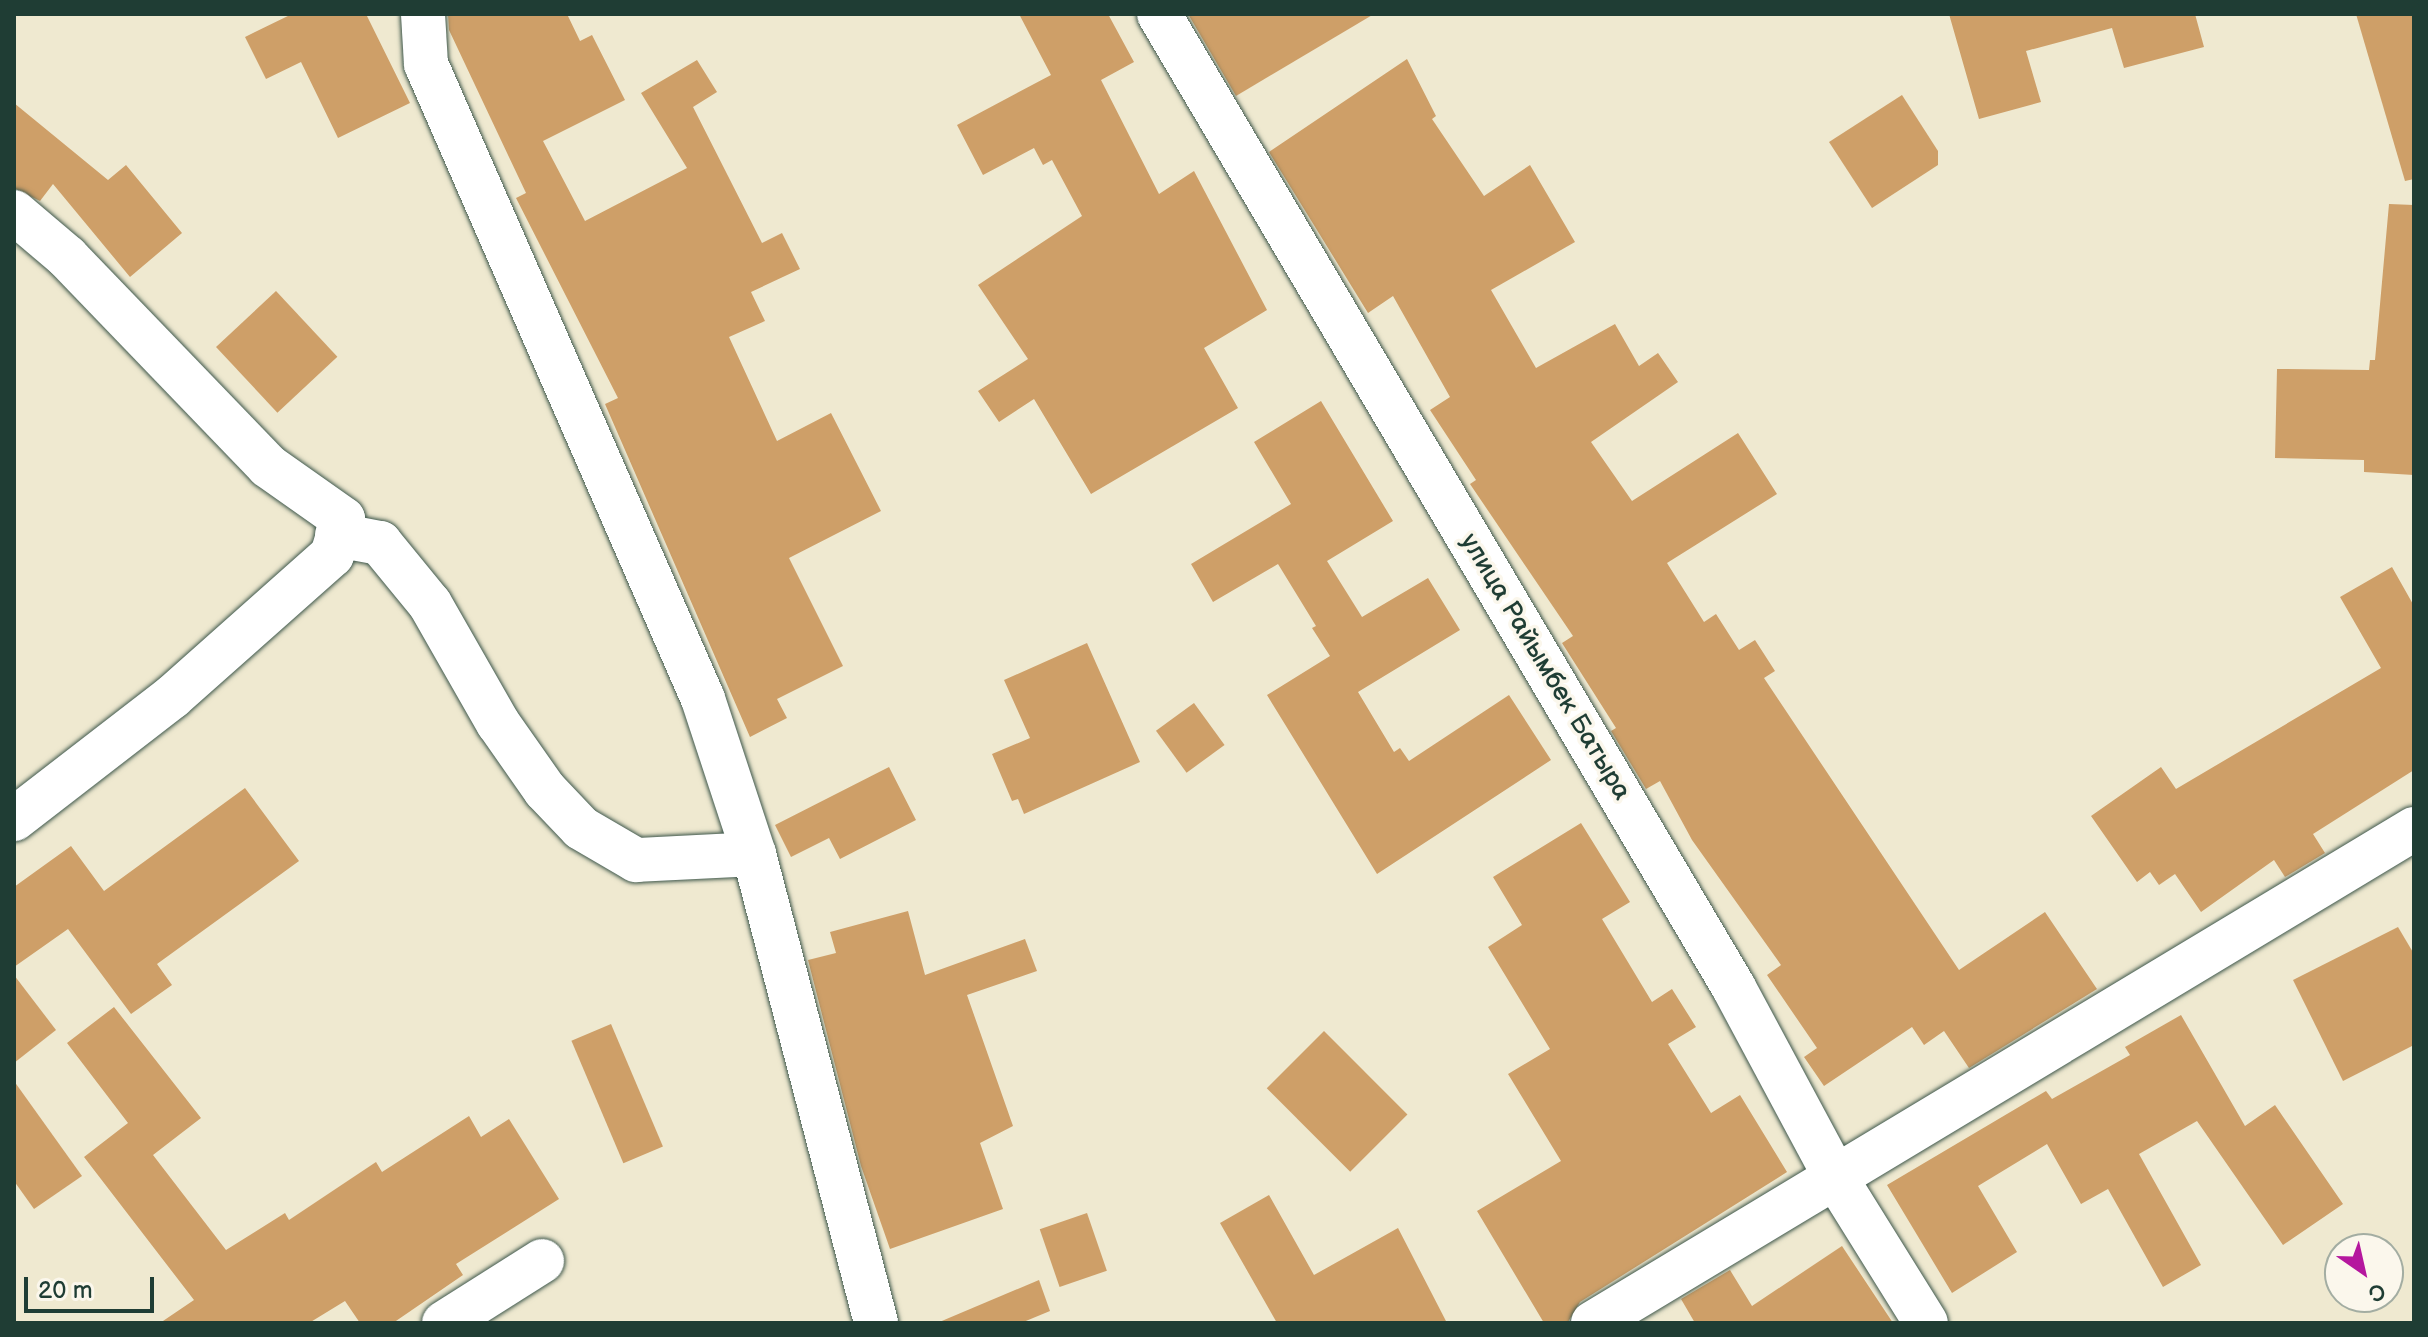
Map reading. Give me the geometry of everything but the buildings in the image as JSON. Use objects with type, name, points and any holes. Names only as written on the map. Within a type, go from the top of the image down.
[{"type":"street","points":[[423,14],[426,64],[703,699],[754,854],[876,1323]]},
{"type":"street","name":"улица Райымбек Батыра","points":[[1159,14],[1734,988],[1837,1180],[1926,1323]]},
{"type":"street","points":[[14,212],[67,257],[268,466],[343,519],[332,555],[172,697],[14,819]]},
{"type":"street","points":[[337,535],[380,543],[430,604],[498,723],[545,790],[581,828],[636,860],[754,854]]},
{"type":"street","points":[[1593,1323],[1837,1180],[2414,829]]},
{"type":"street","points":[[444,1323],[542,1261]]}]
